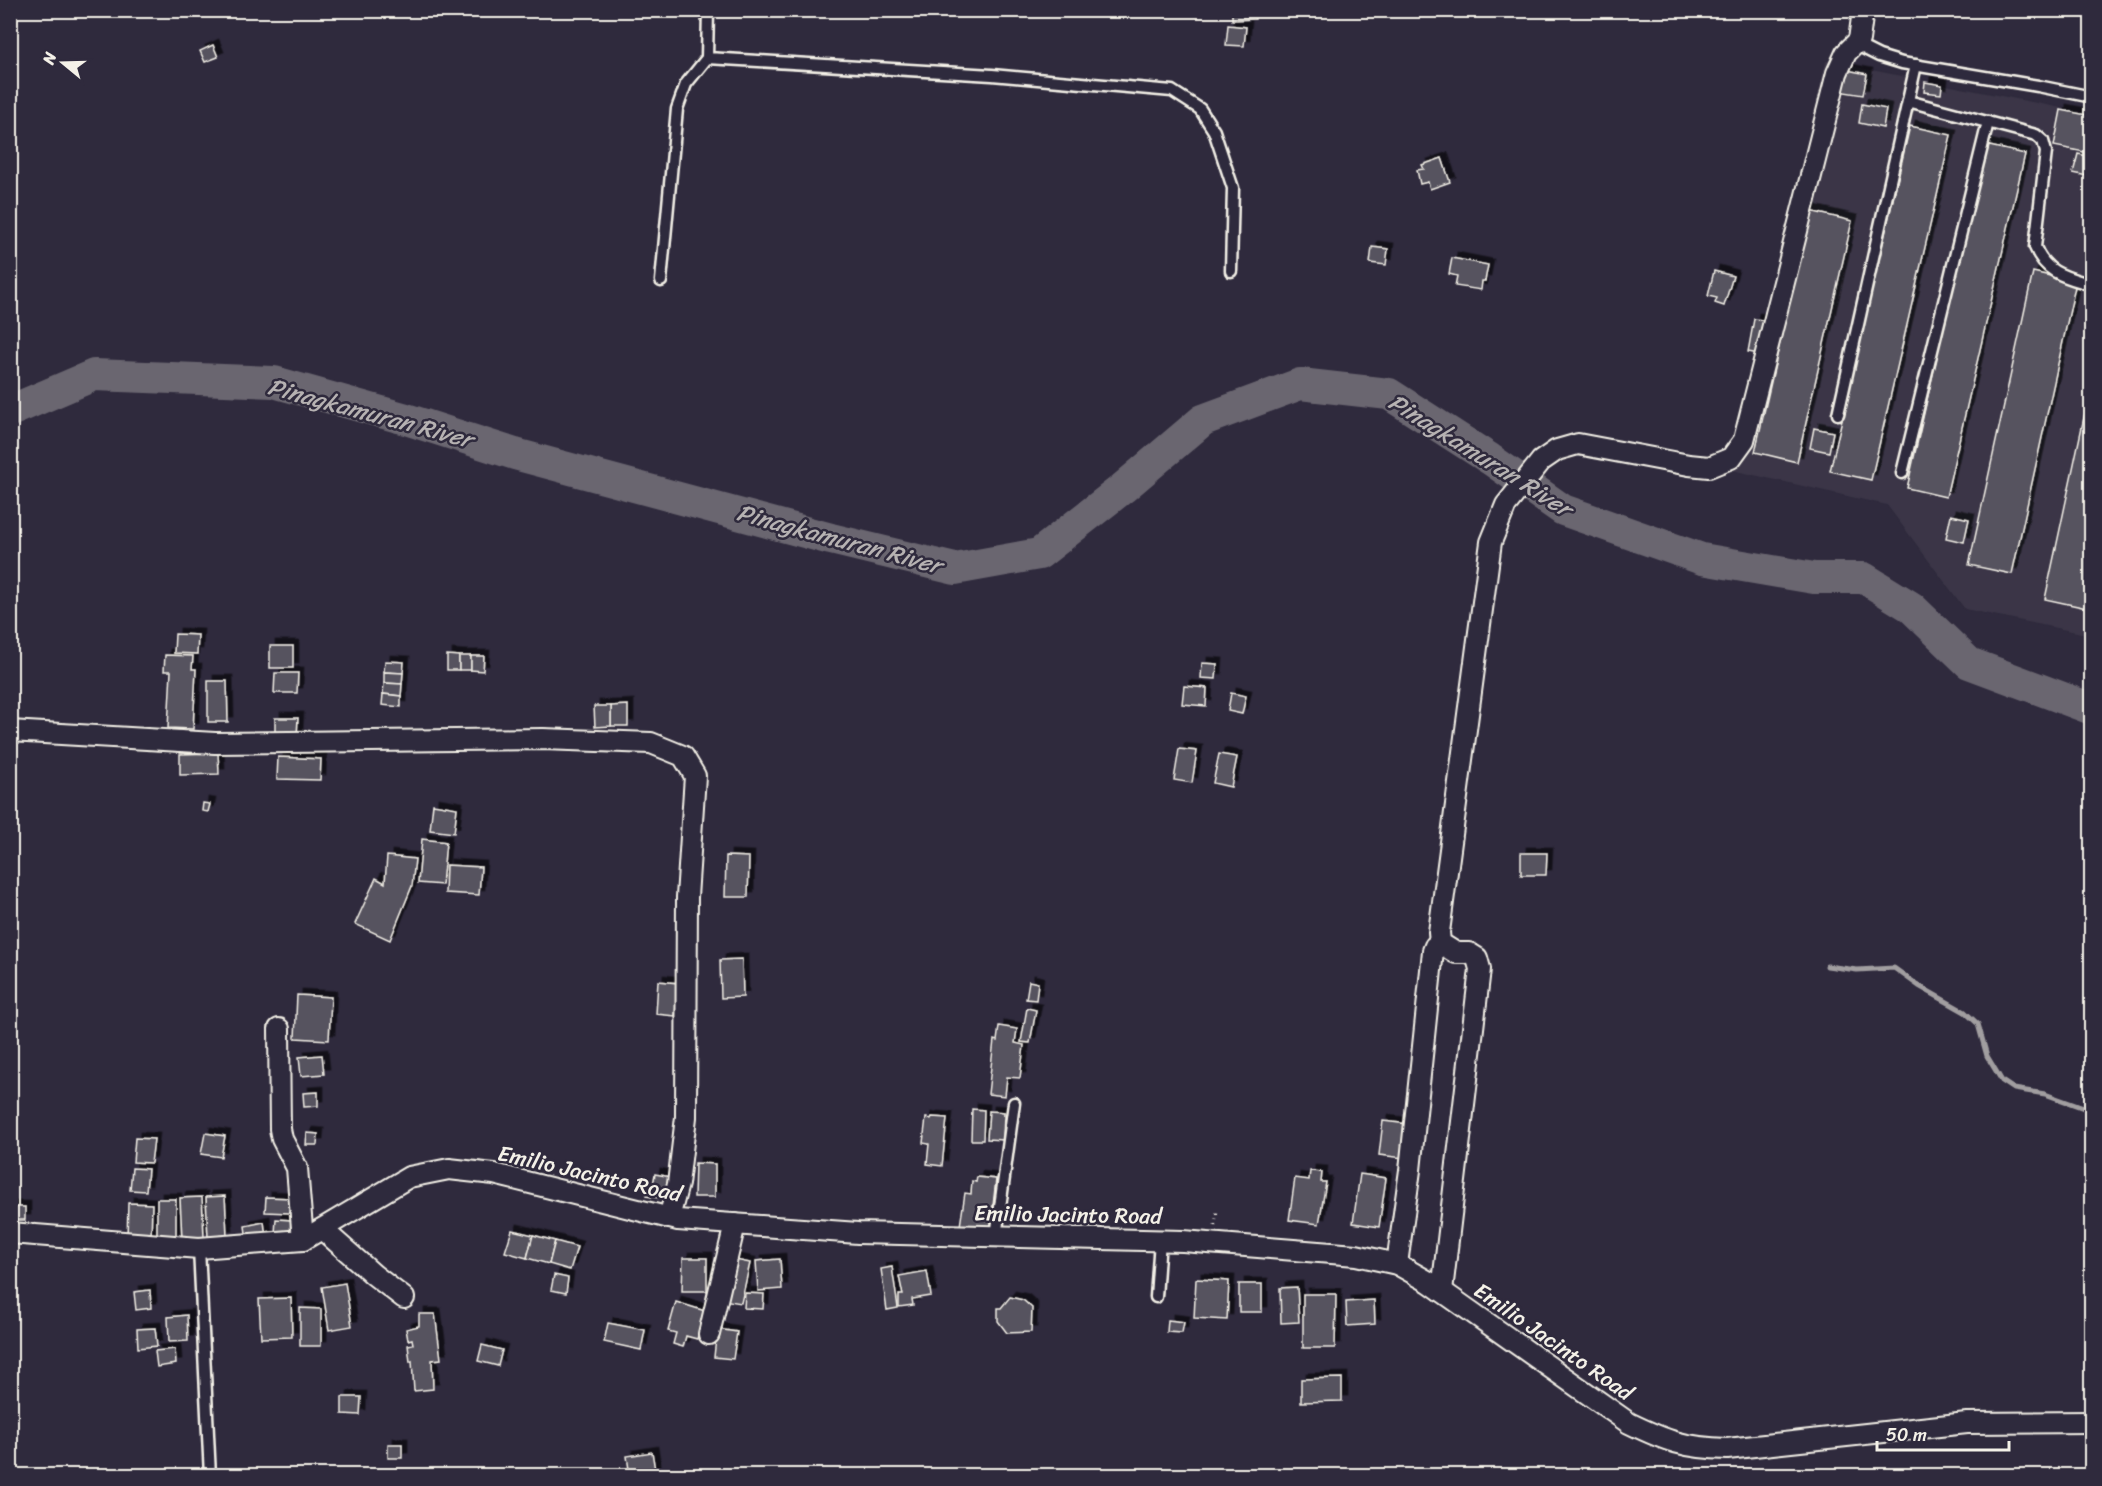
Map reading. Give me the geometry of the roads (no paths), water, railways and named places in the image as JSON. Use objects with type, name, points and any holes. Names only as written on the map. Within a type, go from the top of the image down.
[{"type":"street","points":[[1442,1292],[1480,969],[1477,958],[1469,953],[1456,953],[1440,943],[1438,932],[1491,542],[1506,505],[1541,461],[1557,450],[1578,444],[1709,467],[1731,458],[1744,440],[1837,74],[1846,54],[1859,40],[1863,10]]},
{"type":"street","points":[[10,731],[215,743],[543,739],[651,743],[683,756],[695,776],[687,897],[686,1117],[678,1184],[669,1218]]},
{"type":"street","points":[[1397,1264],[1410,1170],[1433,951],[1440,943]]},
{"type":"street","points":[[279,1029],[280,1129],[282,1139],[297,1168],[303,1240]]},
{"type":"street","name":"Emilio Jacinto Road","points":[[10,1233],[199,1248],[303,1240],[409,1177],[449,1169],[494,1174],[669,1218],[858,1233],[1160,1240],[1356,1255],[1397,1264],[1442,1292],[1629,1423],[1661,1439],[1697,1448],[1727,1449],[1967,1423],[2091,1422]]},
{"type":"street","points":[[709,1334],[735,1224]]},
{"type":"street","points":[[322,1229],[404,1298]]},
{"type":"lane","points":[[661,281],[677,109],[686,84],[706,58],[708,10]]},
{"type":"lane","points":[[1859,40],[1865,49],[1879,56],[1916,65],[2091,97]]},
{"type":"lane","points":[[706,58],[992,75],[1172,91],[1200,109],[1214,131],[1233,188],[1231,271]]},
{"type":"lane","points":[[1838,414],[1916,65]]},
{"type":"lane","points":[[1908,101],[2036,135],[2043,141],[2046,152],[2035,247],[2040,259],[2052,271],[2091,285]]},
{"type":"lane","points":[[1902,473],[1988,122]]},
{"type":"lane","points":[[996,1237],[1014,1103]]},
{"type":"lane","points":[[1156,1297],[1160,1240]]},
{"type":"lane","points":[[199,1248],[210,1476]]},
{"type":"waterway","name":"Pinagkamuran River","points":[[10,411],[94,375],[274,382],[406,419],[515,454],[831,539],[955,569],[1039,554],[1123,488],[1203,420],[1300,384],[1389,394],[1490,459],[1563,510],[1702,559],[1814,578],[1864,578],[1911,607],[1969,663],[2092,709]]},
{"type":"waterway","points":[[1827,966],[1857,970],[1894,968],[1919,986],[1965,1012],[1978,1024],[1987,1056],[2002,1081],[2014,1089],[2045,1094],[2092,1111]]}]
